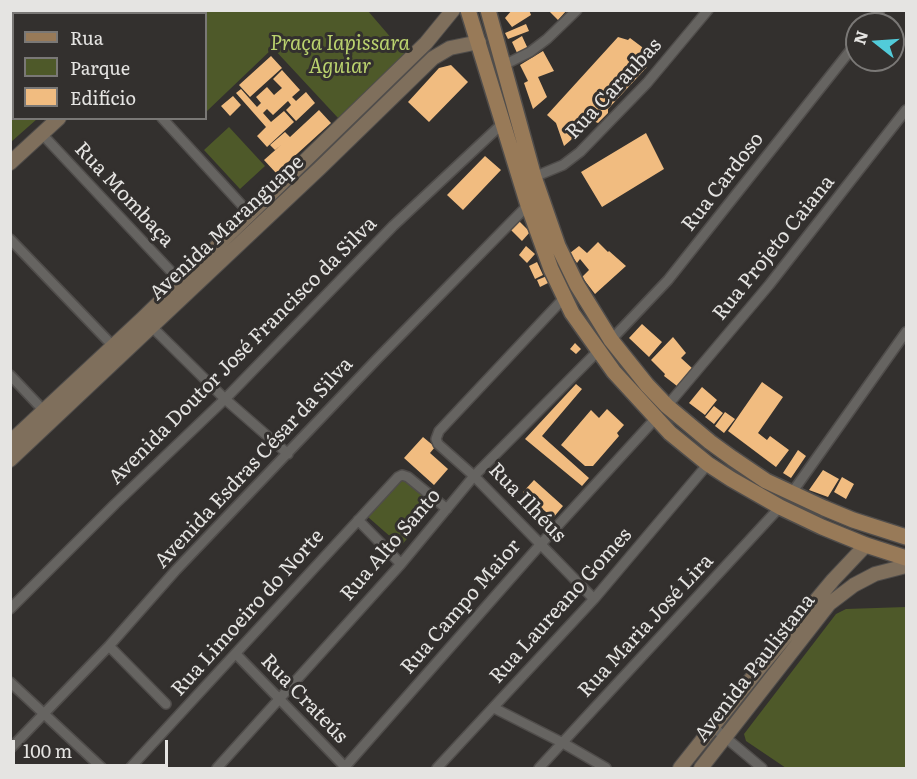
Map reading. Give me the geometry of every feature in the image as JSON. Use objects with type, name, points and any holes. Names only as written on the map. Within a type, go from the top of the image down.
[{"type":"main road","name":"Avenida Maranguape","points":[[10,460],[113,346],[147,322],[180,280],[413,56],[453,10]]},
{"type":"main road","points":[[468,10],[528,205],[548,261],[564,298],[598,351],[656,418],[708,464],[780,507],[822,527],[906,558]]},
{"type":"main road","points":[[488,10],[534,177],[558,246],[577,285],[611,340],[647,386],[710,442],[766,481],[853,520],[906,537]]},
{"type":"main road","name":"Avenida Maranguape","points":[[10,442],[48,416],[147,322],[220,260],[441,51],[458,45],[479,42]]},
{"type":"main road","points":[[413,56],[424,66]]},
{"type":"main road","points":[[10,163],[57,120]]},
{"type":"main road","points":[[220,260],[226,247],[250,224],[252,218],[250,214]]},
{"type":"main road","points":[[866,545],[879,536],[906,543]]},
{"type":"main road","name":"Avenida Paulistana","points":[[680,768],[832,580],[866,545]]},
{"type":"main road","name":"Avenida Paulistana","points":[[701,768],[829,604],[875,574],[906,566]]},
{"type":"main road","points":[[777,670],[777,659],[783,648],[822,600],[832,580]]},
{"type":"street","points":[[502,66],[530,52],[577,10]]},
{"type":"street","name":"Rua Caraubas","points":[[534,177],[563,165],[580,152],[646,82],[708,10]]},
{"type":"street","name":"Rua Cardoso","points":[[611,340],[668,280],[845,57]]},
{"type":"street","name":"Rua Projeto Caiana","points":[[668,406],[769,285],[906,110]]},
{"type":"street","points":[[164,120],[250,214]]},
{"type":"street","name":"Avenida Doutor José Francisco da Silva","points":[[10,609],[225,399],[393,226],[503,123]]},
{"type":"street","name":"Rua Mombaça","points":[[42,134],[180,280]]},
{"type":"street","name":"Avenida Esdras César da Silva","points":[[10,749],[378,358],[528,205]]},
{"type":"street","points":[[10,239],[113,346]]},
{"type":"street","name":"Rua Ilhéus","points":[[564,298],[436,435],[438,444],[474,476],[594,599]]},
{"type":"street","points":[[147,322],[225,399],[288,454]]},
{"type":"street","points":[[791,494],[906,332]]},
{"type":"street","name":"Rua Alto Santo","points":[[217,768],[401,564],[474,476],[598,351]]},
{"type":"street","points":[[10,375],[48,416]]},
{"type":"street","name":"Rua Campo Maior","points":[[345,768],[540,545],[656,418]]},
{"type":"street","name":"Rua Laureano Gomes","points":[[437,768],[594,599],[708,464]]},
{"type":"street","name":"Rua Limoeiro do Norte","points":[[130,768],[392,481],[400,476],[408,477],[447,509]]},
{"type":"street","name":"Rua Maria José Lira","points":[[539,768],[780,507]]},
{"type":"street","points":[[358,520],[401,564]]},
{"type":"street","points":[[109,646],[166,704]]},
{"type":"street","name":"Rua Crateús","points":[[236,654],[345,768]]},
{"type":"street","points":[[10,682],[102,768]]},
{"type":"street","points":[[494,708],[563,743],[592,765],[606,768]]},
{"type":"street","points":[[713,728],[762,768]]},
{"type":"green space","name":"Praça Iapissara Aguiar","points":[[196,10],[368,11],[405,54],[339,119],[273,48],[207,111],[207,12],[194,12]]},
{"type":"green space","points":[[414,67],[417,68],[262,217],[262,212]]},
{"type":"green space","points":[[11,105],[12,120],[36,120],[11,142]]},
{"type":"green space","points":[[229,127],[265,166],[240,189],[204,150]]},
{"type":"green space","points":[[404,478],[436,504],[401,546],[368,517]]},
{"type":"green space","points":[[906,607],[906,768],[786,768],[746,741],[744,734],[836,614],[846,609]]},
{"type":"building","points":[[512,10],[529,10],[531,15],[512,27],[505,18]]},
{"type":"building","points":[[548,10],[567,10],[558,20]]},
{"type":"building","points":[[526,24],[529,31],[508,39],[505,33]]},
{"type":"building","points":[[522,36],[528,49],[518,55],[512,42]]},
{"type":"building","points":[[618,37],[628,40],[630,38],[642,47],[647,67],[598,123],[593,121],[564,146],[556,123],[547,115]]},
{"type":"building","points":[[543,51],[554,71],[538,77],[547,97],[533,109],[524,83],[528,81],[520,65]]},
{"type":"building","points":[[271,56],[282,68],[250,97],[239,85]]},
{"type":"building","points":[[451,65],[468,82],[429,122],[408,102],[439,68]]},
{"type":"building","points":[[282,70],[300,90],[292,97],[296,101],[306,92],[315,103],[296,121],[286,110],[291,105],[288,101],[273,115],[267,109],[263,113],[271,122],[284,111],[294,122],[267,147],[257,136],[266,127],[236,93],[241,89],[257,107],[261,103],[256,97],[267,87],[274,95],[282,88],[273,79]]},
{"type":"building","points":[[233,96],[241,105],[230,116],[221,106]]},
{"type":"building","points":[[319,110],[331,123],[276,173],[264,160],[281,145],[275,150],[270,145],[285,132],[290,137]]},
{"type":"building","points":[[646,133],[664,169],[602,207],[581,172]]},
{"type":"building","points":[[485,156],[501,170],[463,210],[447,195]]},
{"type":"building","points":[[519,221],[530,232],[522,241],[511,230]]},
{"type":"building","points":[[598,242],[626,266],[595,294],[582,277],[589,270],[580,259],[577,263],[570,253],[579,246],[587,253]]},
{"type":"building","points":[[526,246],[535,254],[527,263],[519,255]]},
{"type":"building","points":[[537,262],[543,275],[535,279],[529,266]]},
{"type":"building","points":[[547,276],[550,282],[540,287],[537,280]]},
{"type":"building","points":[[642,324],[662,342],[649,357],[629,338]]},
{"type":"building","points":[[673,337],[686,353],[681,358],[693,369],[677,386],[664,376],[665,374],[651,360]]},
{"type":"building","points":[[575,343],[581,349],[576,354],[570,349]]},
{"type":"building","points":[[762,382],[783,397],[758,433],[767,440],[770,436],[789,450],[776,467],[728,431]]},
{"type":"building","points":[[576,384],[582,389],[542,436],[589,478],[582,486],[525,439]]},
{"type":"building","points":[[702,387],[717,400],[705,415],[689,403]]},
{"type":"building","points":[[714,406],[723,413],[714,424],[705,417]]},
{"type":"building","points":[[607,409],[624,425],[617,433],[619,436],[593,466],[585,466],[561,445],[591,410],[599,418]]},
{"type":"building","points":[[725,412],[735,419],[724,433],[715,426]]},
{"type":"building","points":[[423,437],[435,447],[430,453],[448,469],[434,485],[404,458]]},
{"type":"building","points":[[798,450],[806,456],[791,478],[783,473]]},
{"type":"building","points":[[823,470],[839,479],[828,497],[809,490]]},
{"type":"building","points":[[842,477],[854,484],[846,499],[834,492]]},
{"type":"building","points":[[534,480],[563,506],[553,518],[523,492]]}]
